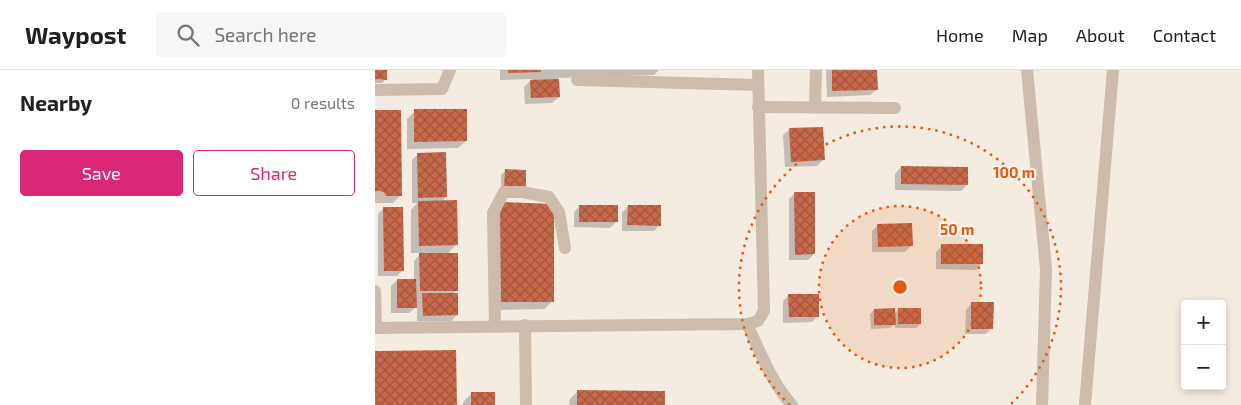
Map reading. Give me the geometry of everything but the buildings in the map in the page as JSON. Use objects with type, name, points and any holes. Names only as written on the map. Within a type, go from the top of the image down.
[{"type":"street","points":[[375,90],[442,89],[451,70]]},
{"type":"street","points":[[375,291],[375,328],[747,324],[758,321],[765,311],[758,70]]},
{"type":"street","points":[[815,107],[816,70]]},
{"type":"street","points":[[1027,70],[1046,269],[1041,405]]},
{"type":"street","points":[[1085,405],[1113,70]]},
{"type":"street","points":[[577,80],[758,85]]},
{"type":"street","points":[[758,107],[895,108]]},
{"type":"street","points":[[495,326],[493,213],[504,192],[522,192],[549,196],[559,212],[565,248]]},
{"type":"street","points":[[747,324],[767,367],[792,405]]},
{"type":"street","points":[[525,326],[526,405]]}]
